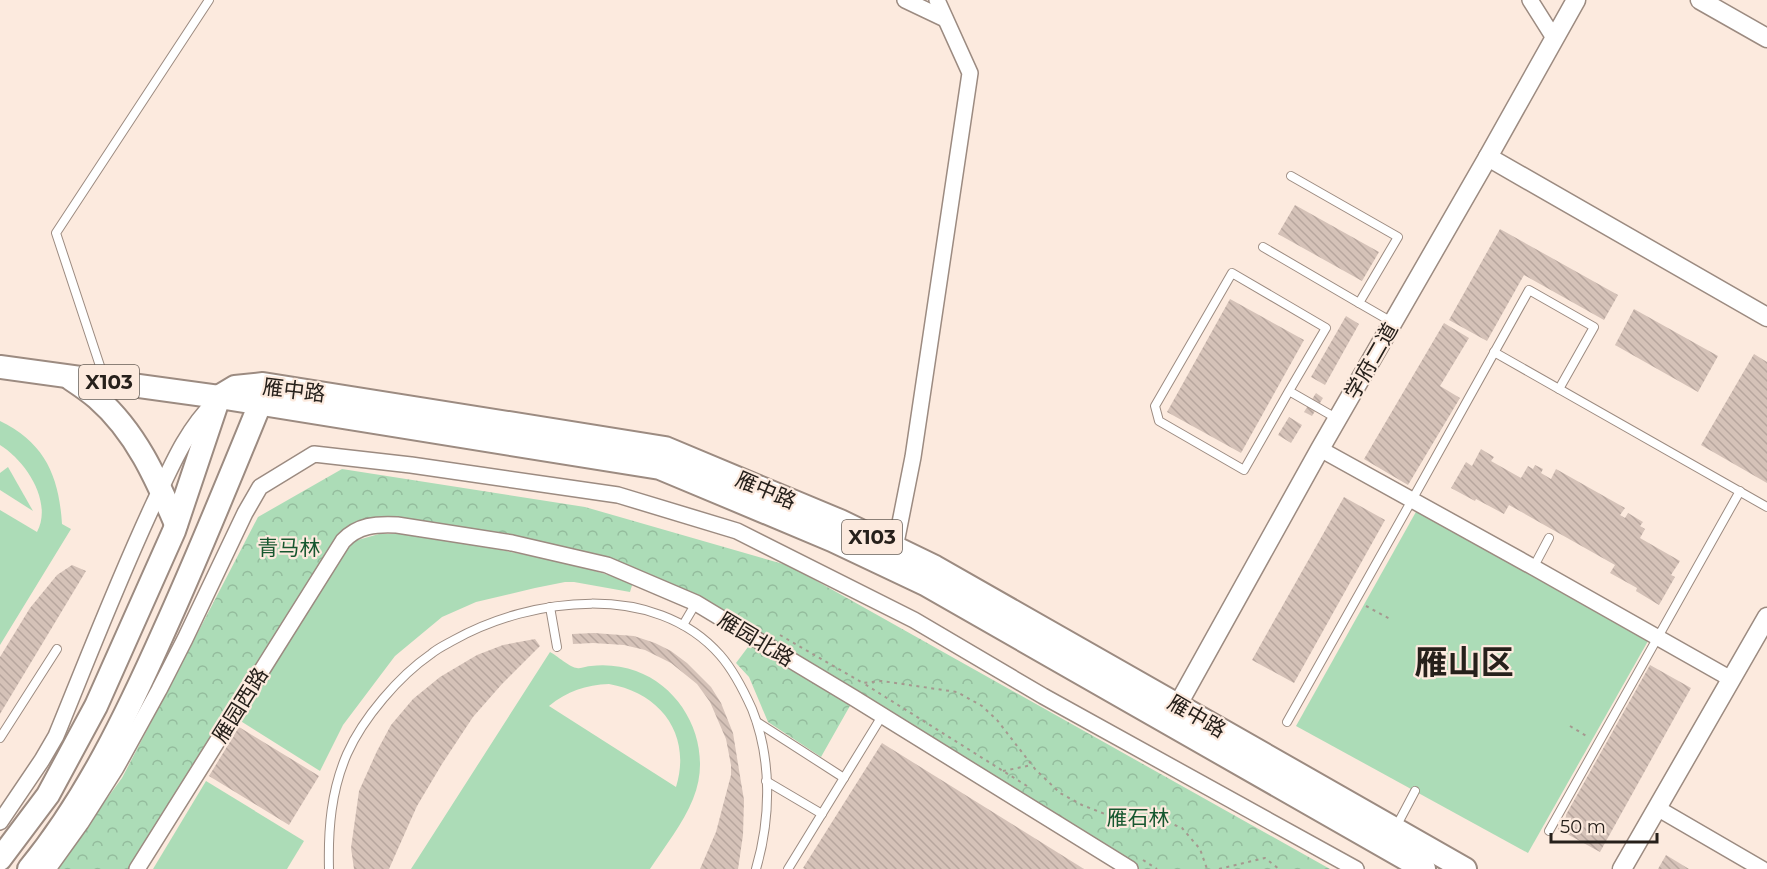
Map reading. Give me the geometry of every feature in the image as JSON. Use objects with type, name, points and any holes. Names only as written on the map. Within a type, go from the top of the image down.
[{"type":"main road","name":"X103","points":[[0,367],[219,397]]},
{"type":"main road","points":[[67,376],[96,396],[128,431],[148,462],[176,524]]},
{"type":"main road","name":"雁中路","points":[[219,397],[235,387],[263,384],[665,448],[840,521],[892,557]]},
{"type":"main road","name":"雁中路","points":[[219,397],[660,468],[832,540],[935,567],[1172,714],[1389,838],[1465,869]]},
{"type":"main road","points":[[0,859],[48,795],[96,706],[176,524],[219,397]]},
{"type":"main road","points":[[29,869],[75,805],[143,679],[203,543],[260,404]]},
{"type":"main road","name":"雁中路","points":[[1389,838],[1424,869]]},
{"type":"street","points":[[905,0],[945,19]]},
{"type":"street","points":[[892,557],[913,457],[969,73],[937,0]]},
{"type":"street","points":[[1530,0],[1554,38]]},
{"type":"street","name":"学府二道","points":[[1172,714],[1576,0]]},
{"type":"street","points":[[1700,0],[1767,38]]},
{"type":"street","points":[[1488,157],[1767,317]]},
{"type":"street","points":[[0,822],[56,736],[134,546],[182,443],[195,423],[219,397]]},
{"type":"street","points":[[1320,449],[1532,570],[1731,679]]},
{"type":"street","points":[[48,869],[116,768],[185,639],[245,513],[260,487],[314,454],[411,465],[618,495],[738,531],[914,620],[1043,696],[1356,869]]},
{"type":"street","name":"雁园北路","points":[[343,541],[356,530],[383,524],[397,525],[512,543],[607,565],[696,603],[882,716],[1134,863]]},
{"type":"street","name":"雁园西路","points":[[137,869],[343,541]]},
{"type":"street","points":[[1622,869],[1767,617]]},
{"type":"street","points":[[1657,808],[1762,869]]},
{"type":"lane","points":[[106,382],[56,233],[209,0]]},
{"type":"lane","points":[[1291,176],[1398,237],[1359,303]]},
{"type":"lane","points":[[1263,247],[1393,322]]},
{"type":"lane","points":[[1232,273],[1326,328],[1289,391],[1244,470],[1158,421],[1155,406],[1232,273]]},
{"type":"lane","points":[[1287,722],[1529,290],[1594,327],[1559,389]]},
{"type":"lane","points":[[1494,352],[1767,507]]},
{"type":"lane","points":[[1289,391],[1338,419]]},
{"type":"lane","points":[[1549,831],[1740,491]]},
{"type":"lane","points":[[1532,570],[1549,538]]},
{"type":"lane","points":[[683,625],[696,603]]},
{"type":"lane","points":[[329,869],[328,835],[333,804],[348,753],[370,715],[399,681],[431,653],[492,622],[550,608],[580,604],[620,605],[644,610],[683,625],[718,653],[730,668],[742,687],[759,728],[765,759],[766,813],[756,869]]},
{"type":"lane","points":[[550,608],[557,647]]},
{"type":"lane","points":[[0,738],[57,649]]},
{"type":"lane","points":[[788,869],[882,716]]},
{"type":"lane","points":[[756,721],[844,778]]},
{"type":"lane","points":[[766,781],[822,814]]},
{"type":"lane","points":[[1389,838],[1415,791]]},
{"type":"path","points":[[1356,600],[1390,619]]},
{"type":"path","points":[[1029,788],[863,683],[882,681],[957,692],[982,706],[997,720],[1032,765],[1060,793],[1105,814],[1165,820],[1182,828],[1200,849],[1207,869]]},
{"type":"path","points":[[1570,726],[1599,743]]},
{"type":"path","points":[[1003,771],[1032,765]]},
{"type":"path","points":[[1219,869],[1265,858],[1279,869]]},
{"type":"path","points":[[1134,863],[1156,869]]},
{"type":"green space","points":[[0,421],[28,440],[47,463],[57,491],[62,524],[71,529],[0,645],[0,510],[37,532],[42,508],[34,483],[27,472],[10,452],[0,445]]},
{"type":"green space","points":[[8,467],[33,511],[0,490],[0,473]]},
{"type":"green space","name":"雁石林","points":[[342,469],[585,507],[790,566],[1330,869],[1130,869],[696,603],[607,565],[397,525],[356,530],[137,869],[55,869],[122,778],[258,517]]},
{"type":"green space","points":[[1417,510],[1648,641],[1528,853],[1296,726]]},
{"type":"green space","points":[[379,534],[417,534],[563,562],[633,582],[630,592],[565,582],[476,602],[442,617],[395,656],[343,725],[320,771],[239,720],[351,542]]},
{"type":"green space","points":[[751,643],[851,704],[821,757],[768,722],[749,677],[736,663]]},
{"type":"green space","points":[[550,652],[574,667],[602,665],[636,671],[654,680],[682,706],[697,741],[700,760],[699,780],[684,817],[650,869],[411,869]],"holes":[[[609,684],[644,697],[657,707],[668,719],[676,734],[680,750],[680,768],[676,787],[549,706],[563,696],[585,687]]]},
{"type":"green space","points":[[206,781],[304,841],[287,869],[153,869]]},
{"type":"building","points":[[1295,205],[1379,252],[1362,281],[1278,234]]},
{"type":"building","points":[[1500,229],[1618,295],[1604,320],[1524,275],[1487,341],[1449,320]]},
{"type":"building","points":[[1230,299],[1304,340],[1241,453],[1167,412]]},
{"type":"building","points":[[1634,309],[1718,356],[1698,392],[1615,345]]},
{"type":"building","points":[[1346,316],[1359,324],[1325,385],[1311,377]]},
{"type":"building","points":[[1444,323],[1469,338],[1440,386],[1460,398],[1408,485],[1364,459]]},
{"type":"building","points":[[1754,354],[1767,362],[1767,483],[1701,445]]},
{"type":"building","points":[[1316,393],[1323,398],[1312,416],[1304,412]]},
{"type":"building","points":[[1289,417],[1302,425],[1291,443],[1278,435]]},
{"type":"building","points":[[1481,449],[1494,457],[1491,461],[1521,478],[1528,466],[1533,469],[1535,465],[1543,469],[1541,473],[1551,479],[1556,469],[1625,508],[1620,515],[1625,518],[1628,513],[1643,522],[1640,526],[1645,529],[1640,538],[1680,561],[1671,575],[1675,577],[1659,605],[1636,591],[1637,588],[1610,573],[1615,565],[1509,505],[1504,514],[1451,488],[1466,462],[1472,466]]},
{"type":"building","points":[[1344,497],[1385,520],[1294,683],[1252,660]]},
{"type":"building","points":[[72,565],[86,571],[0,714],[0,657],[30,608],[57,575]]},
{"type":"building","points":[[572,634],[634,636],[671,651],[711,687],[721,703],[733,733],[744,800],[743,835],[738,869],[700,869],[716,832],[731,775],[726,739],[710,702],[697,684],[671,663],[645,650],[624,645],[573,644]]},
{"type":"building","points":[[535,639],[540,646],[473,717],[442,764],[417,806],[389,869],[354,869],[351,848],[359,791],[391,725],[413,699],[440,677],[477,655],[503,645]]},
{"type":"building","points":[[1650,665],[1691,688],[1600,852],[1558,829]]},
{"type":"building","points":[[239,727],[319,776],[289,825],[209,776]]},
{"type":"building","points":[[882,743],[1084,869],[803,868]]},
{"type":"building","points":[[1666,855],[1689,869],[1658,869]]},
{"type":"district","name":"雁山区","points":[[1464,662]]},
{"type":"park label","name":"青马林","points":[[289,547]]}]
